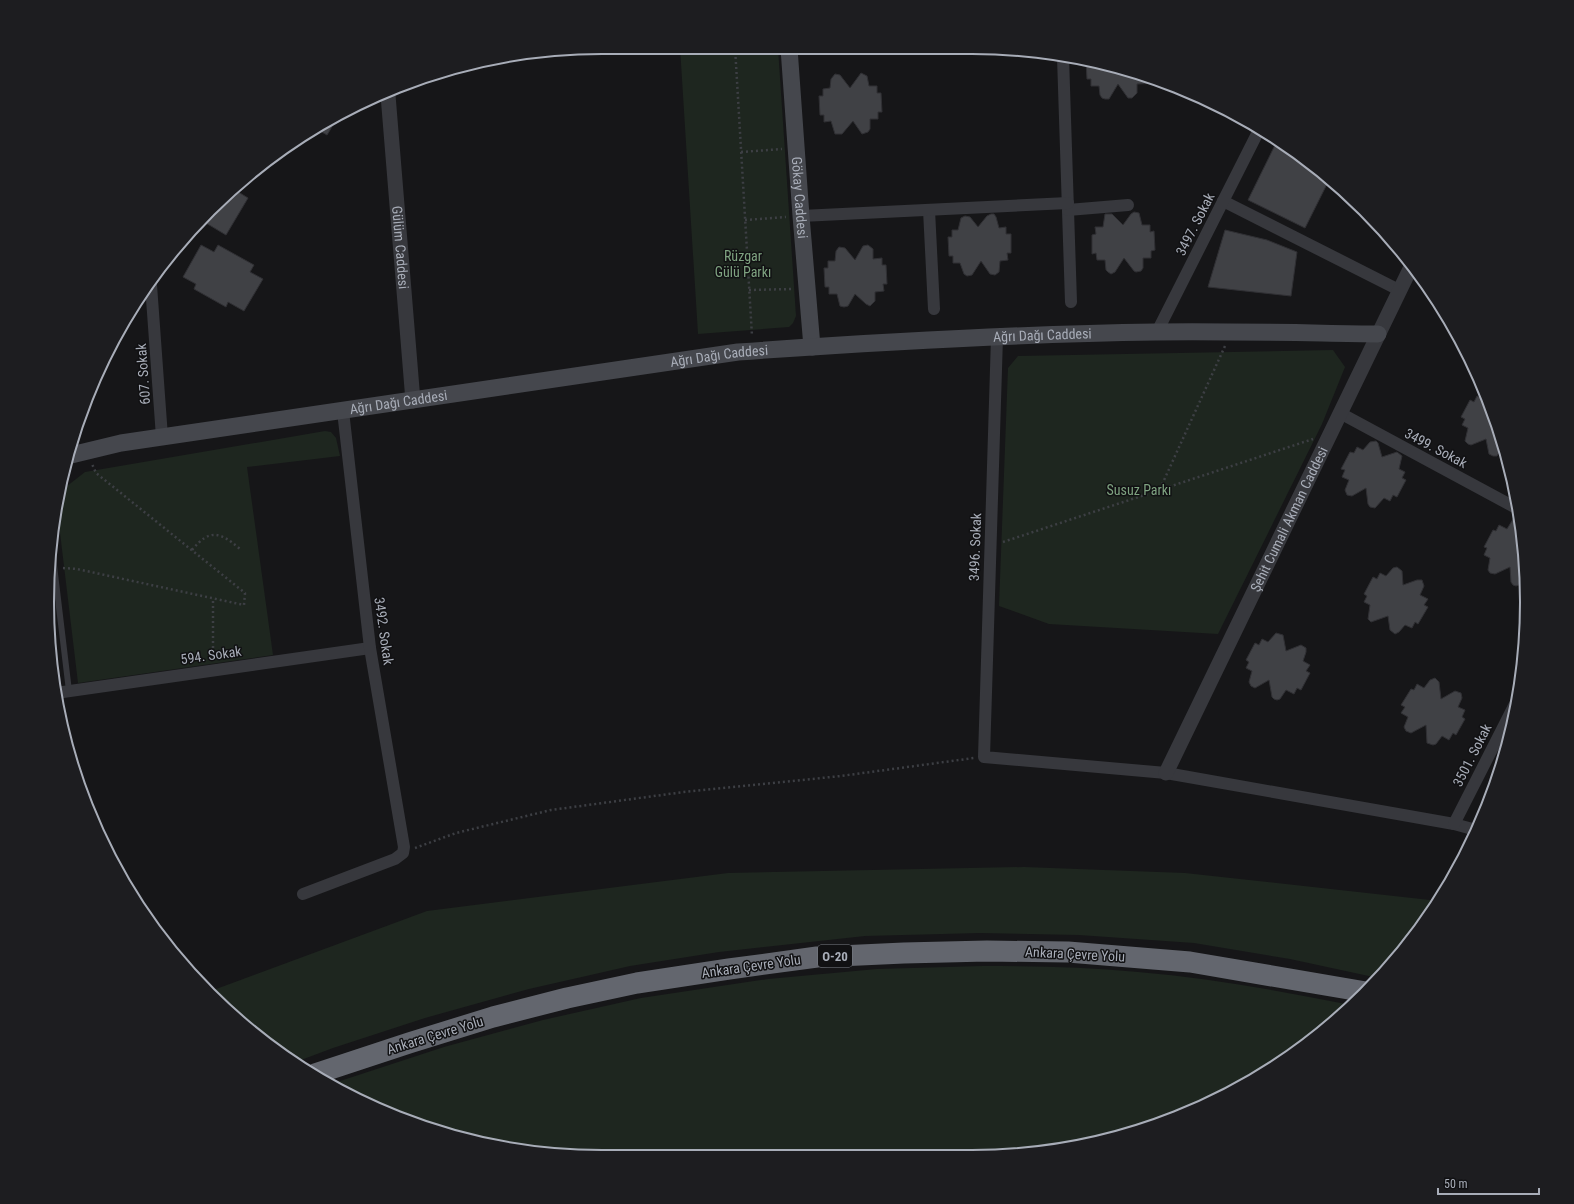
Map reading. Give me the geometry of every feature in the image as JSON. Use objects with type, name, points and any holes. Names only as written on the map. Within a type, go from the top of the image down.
[{"type":"highway","name":"Ankara Çevre Yolu","points":[[320,1072],[408,1043],[567,998],[637,983],[729,969],[817,958],[904,952],[987,951],[1099,954],[1190,962],[1357,991]]},
{"type":"main road","name":"Gökay Caddesi","points":[[789,54],[812,347]]},
{"type":"main road","name":"Ağrı Dağı Caddesi","points":[[75,454],[121,443],[730,353],[997,337],[1157,332],[1378,334]]},
{"type":"street","points":[[1063,62],[1071,302]]},
{"type":"street","name":"Gülüm Caddesi","points":[[388,98],[413,401]]},
{"type":"street","name":"3497. Sokak","points":[[1157,332],[1257,134]]},
{"type":"street","points":[[1223,200],[1400,290]]},
{"type":"street","points":[[801,216],[929,210],[1128,205]]},
{"type":"street","points":[[929,210],[934,309]]},
{"type":"street","name":"Şehit Cumali Akman Caddesi","points":[[1166,773],[1409,271]]},
{"type":"street","name":"607. Sokak","points":[[151,290],[162,437]]},
{"type":"street","name":"3496. Sokak","points":[[984,757],[997,337]]},
{"type":"street","name":"3492. Sokak","points":[[343,411],[370,648],[404,847],[403,853]]},
{"type":"street","name":"3499. Sokak","points":[[1340,413],[1511,505]]},
{"type":"street","name":"594. Sokak","points":[[62,692],[370,648]]},
{"type":"street","name":"3501. Sokak","points":[[1454,824],[1506,721]]},
{"type":"street","points":[[984,757],[1166,773],[1454,824],[1470,828]]},
{"type":"street","points":[[303,894],[395,859],[403,853]]},
{"type":"lane","points":[[55,574],[69,691]]},
{"type":"path","points":[[735,54],[752,351]]},
{"type":"path","points":[[741,152],[796,148]]},
{"type":"path","points":[[745,220],[801,216]]},
{"type":"path","points":[[749,290],[807,289]]},
{"type":"path","points":[[1160,489],[1232,333]]},
{"type":"path","points":[[990,547],[1330,433]]},
{"type":"path","points":[[55,568],[77,569],[244,605],[245,593],[96,473],[88,451]]},
{"type":"path","points":[[192,550],[200,539],[214,534],[226,537],[240,549]]},
{"type":"path","points":[[213,599],[213,670]]},
{"type":"path","points":[[403,853],[456,833],[551,810],[684,792],[841,776],[984,757]]},
{"type":"green space","name":"Rüzgar Gülü Parkı","points":[[680,54],[778,54],[796,316],[793,323],[789,327],[698,334]]},
{"type":"green space","name":"Susuz Parkı","points":[[1333,350],[1345,367],[1322,424],[1218,634],[1049,624],[999,606],[1008,368],[1018,356]]},
{"type":"green space","points":[[325,431],[331,432],[336,438],[340,456],[247,467],[273,655],[78,683],[59,528],[67,486],[85,472]]},
{"type":"green space","points":[[1024,867],[1185,873],[1432,900],[1407,936],[1371,976],[1290,959],[1194,943],[1079,935],[980,933],[865,936],[719,952],[630,966],[529,989],[425,1018],[301,1060],[268,1037],[215,989],[427,911],[728,873]]},
{"type":"green space","points":[[983,966],[1119,970],[1192,978],[1344,1004],[1306,1037],[1276,1058],[1246,1077],[1182,1108],[1148,1121],[1114,1131],[1044,1145],[1008,1149],[566,1149],[495,1139],[426,1121],[392,1108],[338,1082],[444,1047],[543,1020],[641,998],[768,979],[877,969]]},
{"type":"building","points":[[1086,67],[1149,83],[1137,84],[1137,93],[1132,98],[1128,98],[1118,84],[1109,99],[1105,99],[1100,95],[1099,86],[1091,86],[1091,79],[1087,79]]},
{"type":"building","points":[[861,73],[867,76],[869,86],[877,86],[877,93],[881,93],[882,112],[878,112],[878,119],[870,119],[870,129],[868,132],[862,134],[853,121],[842,134],[835,134],[831,121],[824,122],[824,115],[820,115],[819,96],[823,96],[823,89],[830,88],[831,79],[835,74],[840,75],[850,88]]},
{"type":"building","points":[[333,124],[327,135],[321,131]]},
{"type":"building","points":[[1275,145],[1306,167],[1327,185],[1305,228],[1248,200]]},
{"type":"building","points":[[239,192],[248,198],[226,235],[207,223]]},
{"type":"building","points":[[1134,212],[1139,213],[1142,225],[1150,225],[1150,232],[1154,231],[1155,250],[1151,251],[1151,258],[1143,258],[1143,268],[1141,271],[1134,271],[1124,258],[1115,272],[1111,274],[1106,270],[1105,260],[1097,260],[1096,253],[1092,254],[1092,235],[1096,234],[1095,227],[1103,227],[1105,214],[1112,214],[1123,225]]},
{"type":"building","points":[[994,214],[996,217],[999,228],[1006,227],[1006,234],[1011,234],[1011,253],[1007,253],[1008,260],[1000,261],[999,272],[995,275],[990,274],[981,261],[972,275],[967,276],[964,274],[960,263],[953,263],[953,256],[949,256],[948,237],[952,237],[952,230],[958,230],[961,218],[965,216],[970,217],[978,227],[987,216]]},
{"type":"building","points":[[1225,230],[1267,240],[1297,252],[1291,296],[1208,287]]},
{"type":"building","points":[[201,245],[214,252],[218,245],[254,265],[250,272],[263,279],[244,311],[228,302],[226,307],[194,289],[196,284],[183,277]]},
{"type":"building","points":[[868,245],[873,249],[873,259],[882,258],[882,265],[886,265],[887,284],[883,284],[884,291],[875,292],[875,301],[870,306],[855,294],[848,306],[840,306],[837,294],[829,294],[829,287],[825,287],[824,268],[828,268],[828,261],[835,261],[836,251],[839,247],[845,248],[855,260],[863,246]]},
{"type":"building","points":[[1477,396],[1480,397],[1499,453],[1497,456],[1489,454],[1486,439],[1471,445],[1465,441],[1468,428],[1462,425],[1465,419],[1461,417],[1470,400],[1474,402]]},
{"type":"building","points":[[1376,441],[1382,457],[1397,452],[1402,456],[1399,469],[1405,472],[1402,478],[1406,480],[1397,497],[1393,495],[1390,501],[1384,498],[1375,508],[1370,507],[1368,504],[1366,488],[1352,496],[1347,495],[1345,490],[1349,480],[1342,477],[1345,470],[1341,469],[1350,452],[1354,453],[1357,447],[1363,450],[1370,442]]},
{"type":"building","points":[[1513,519],[1519,566],[1520,584],[1516,586],[1511,582],[1510,567],[1495,574],[1490,573],[1488,570],[1490,558],[1484,555],[1487,548],[1484,547],[1493,530],[1496,531],[1499,525],[1507,529]]},
{"type":"building","points":[[1397,567],[1402,571],[1403,585],[1417,580],[1422,580],[1424,586],[1420,595],[1428,599],[1424,605],[1428,607],[1418,624],[1415,622],[1412,628],[1405,625],[1395,634],[1390,630],[1388,616],[1371,622],[1368,619],[1370,605],[1364,602],[1367,596],[1364,594],[1373,577],[1377,579],[1380,573],[1386,576],[1393,568]]},
{"type":"building","points":[[1276,633],[1283,635],[1286,651],[1301,645],[1306,648],[1303,661],[1310,665],[1306,671],[1310,673],[1301,690],[1297,688],[1294,694],[1286,690],[1280,699],[1277,700],[1272,697],[1269,680],[1255,688],[1251,686],[1249,682],[1252,671],[1246,668],[1249,662],[1246,660],[1255,643],[1259,645],[1262,639],[1268,642]]},
{"type":"building","points":[[1435,678],[1439,682],[1441,699],[1455,691],[1461,693],[1462,698],[1458,707],[1465,710],[1462,717],[1465,719],[1456,735],[1453,733],[1449,740],[1442,736],[1436,744],[1433,745],[1427,743],[1426,725],[1411,733],[1406,731],[1404,727],[1408,717],[1401,713],[1405,707],[1401,705],[1411,689],[1414,690],[1417,684],[1424,688],[1430,680]]}]
